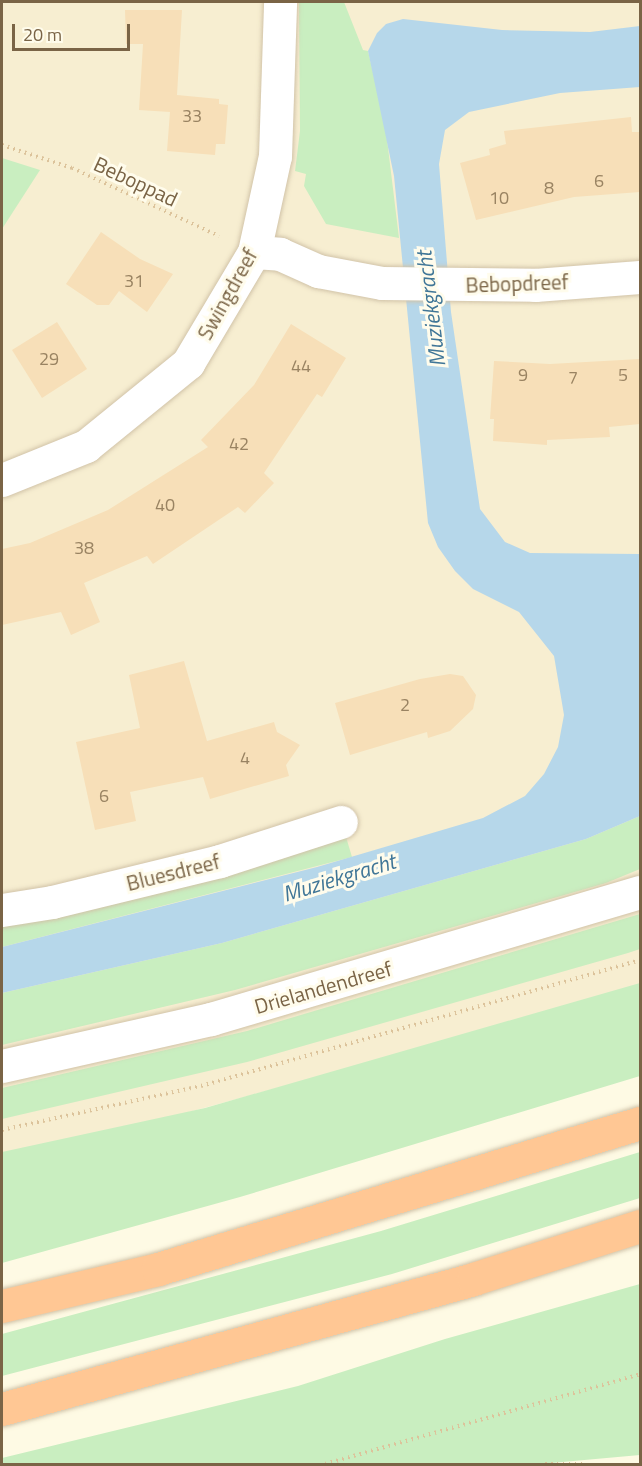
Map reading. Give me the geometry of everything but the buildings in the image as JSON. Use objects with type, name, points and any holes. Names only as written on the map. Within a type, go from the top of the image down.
[{"type":"highway","points":[[2,1306],[158,1269],[640,1123]]},
{"type":"highway","points":[[2,1409],[473,1279],[640,1226]]},
{"type":"street","name":"Swingdreef","points":[[2,480],[86,446],[188,363],[254,252],[275,156],[280,2]]},
{"type":"street","name":"Bebopdreef","points":[[254,252],[280,254],[318,271],[382,283],[535,285],[640,277]]},
{"type":"street","name":"Bluesdreef","points":[[2,910],[52,902],[220,861],[341,822]]},
{"type":"street","name":"Drielandendreef","points":[[2,1066],[211,1019],[640,892]]},
{"type":"path","name":"Beboppad","points":[[2,145],[72,168],[254,252]]},
{"type":"path","points":[[2,1130],[201,1086],[640,960]]},
{"type":"path","points":[[325,1464],[640,1374]]},
{"type":"path","points":[[545,1464],[585,1464]]},
{"type":"shaded area","points":[[2,2],[640,2],[640,989],[2,1163]]},
{"type":"green space","points":[[299,2],[344,2],[363,50],[368,51],[385,123],[399,238],[326,224],[304,186],[306,174],[295,171],[300,131]]},
{"type":"green space","points":[[2,158],[40,170],[2,229]]},
{"type":"green space","points":[[640,816],[640,869],[606,883],[235,990],[2,1045],[2,993],[222,943],[586,839]]},
{"type":"green space","points":[[346,837],[352,857],[2,947],[2,920]]},
{"type":"green space","points":[[640,914],[640,949],[628,953],[247,1062],[2,1119],[2,1088],[247,1031]]},
{"type":"green space","points":[[640,983],[640,1076],[240,1197],[2,1263],[2,1152],[205,1108]]},
{"type":"green space","points":[[640,1152],[640,1198],[392,1274],[2,1376],[2,1334],[381,1231]]},
{"type":"green space","points":[[640,1284],[640,1455],[540,1464],[2,1464],[2,1458],[298,1386],[445,1339]]},
{"type":"water","name":"Muziekgracht","points":[[403,19],[502,30],[590,32],[640,26],[640,87],[560,93],[469,112],[445,130],[439,164],[451,312],[480,509],[505,542],[530,553],[640,554],[640,816],[586,839],[222,943],[2,993],[2,947],[317,867],[483,818],[525,796],[544,774],[558,747],[564,715],[554,656],[519,612],[473,589],[455,571],[438,547],[428,523],[394,176],[368,51],[377,33],[386,24]]}]
